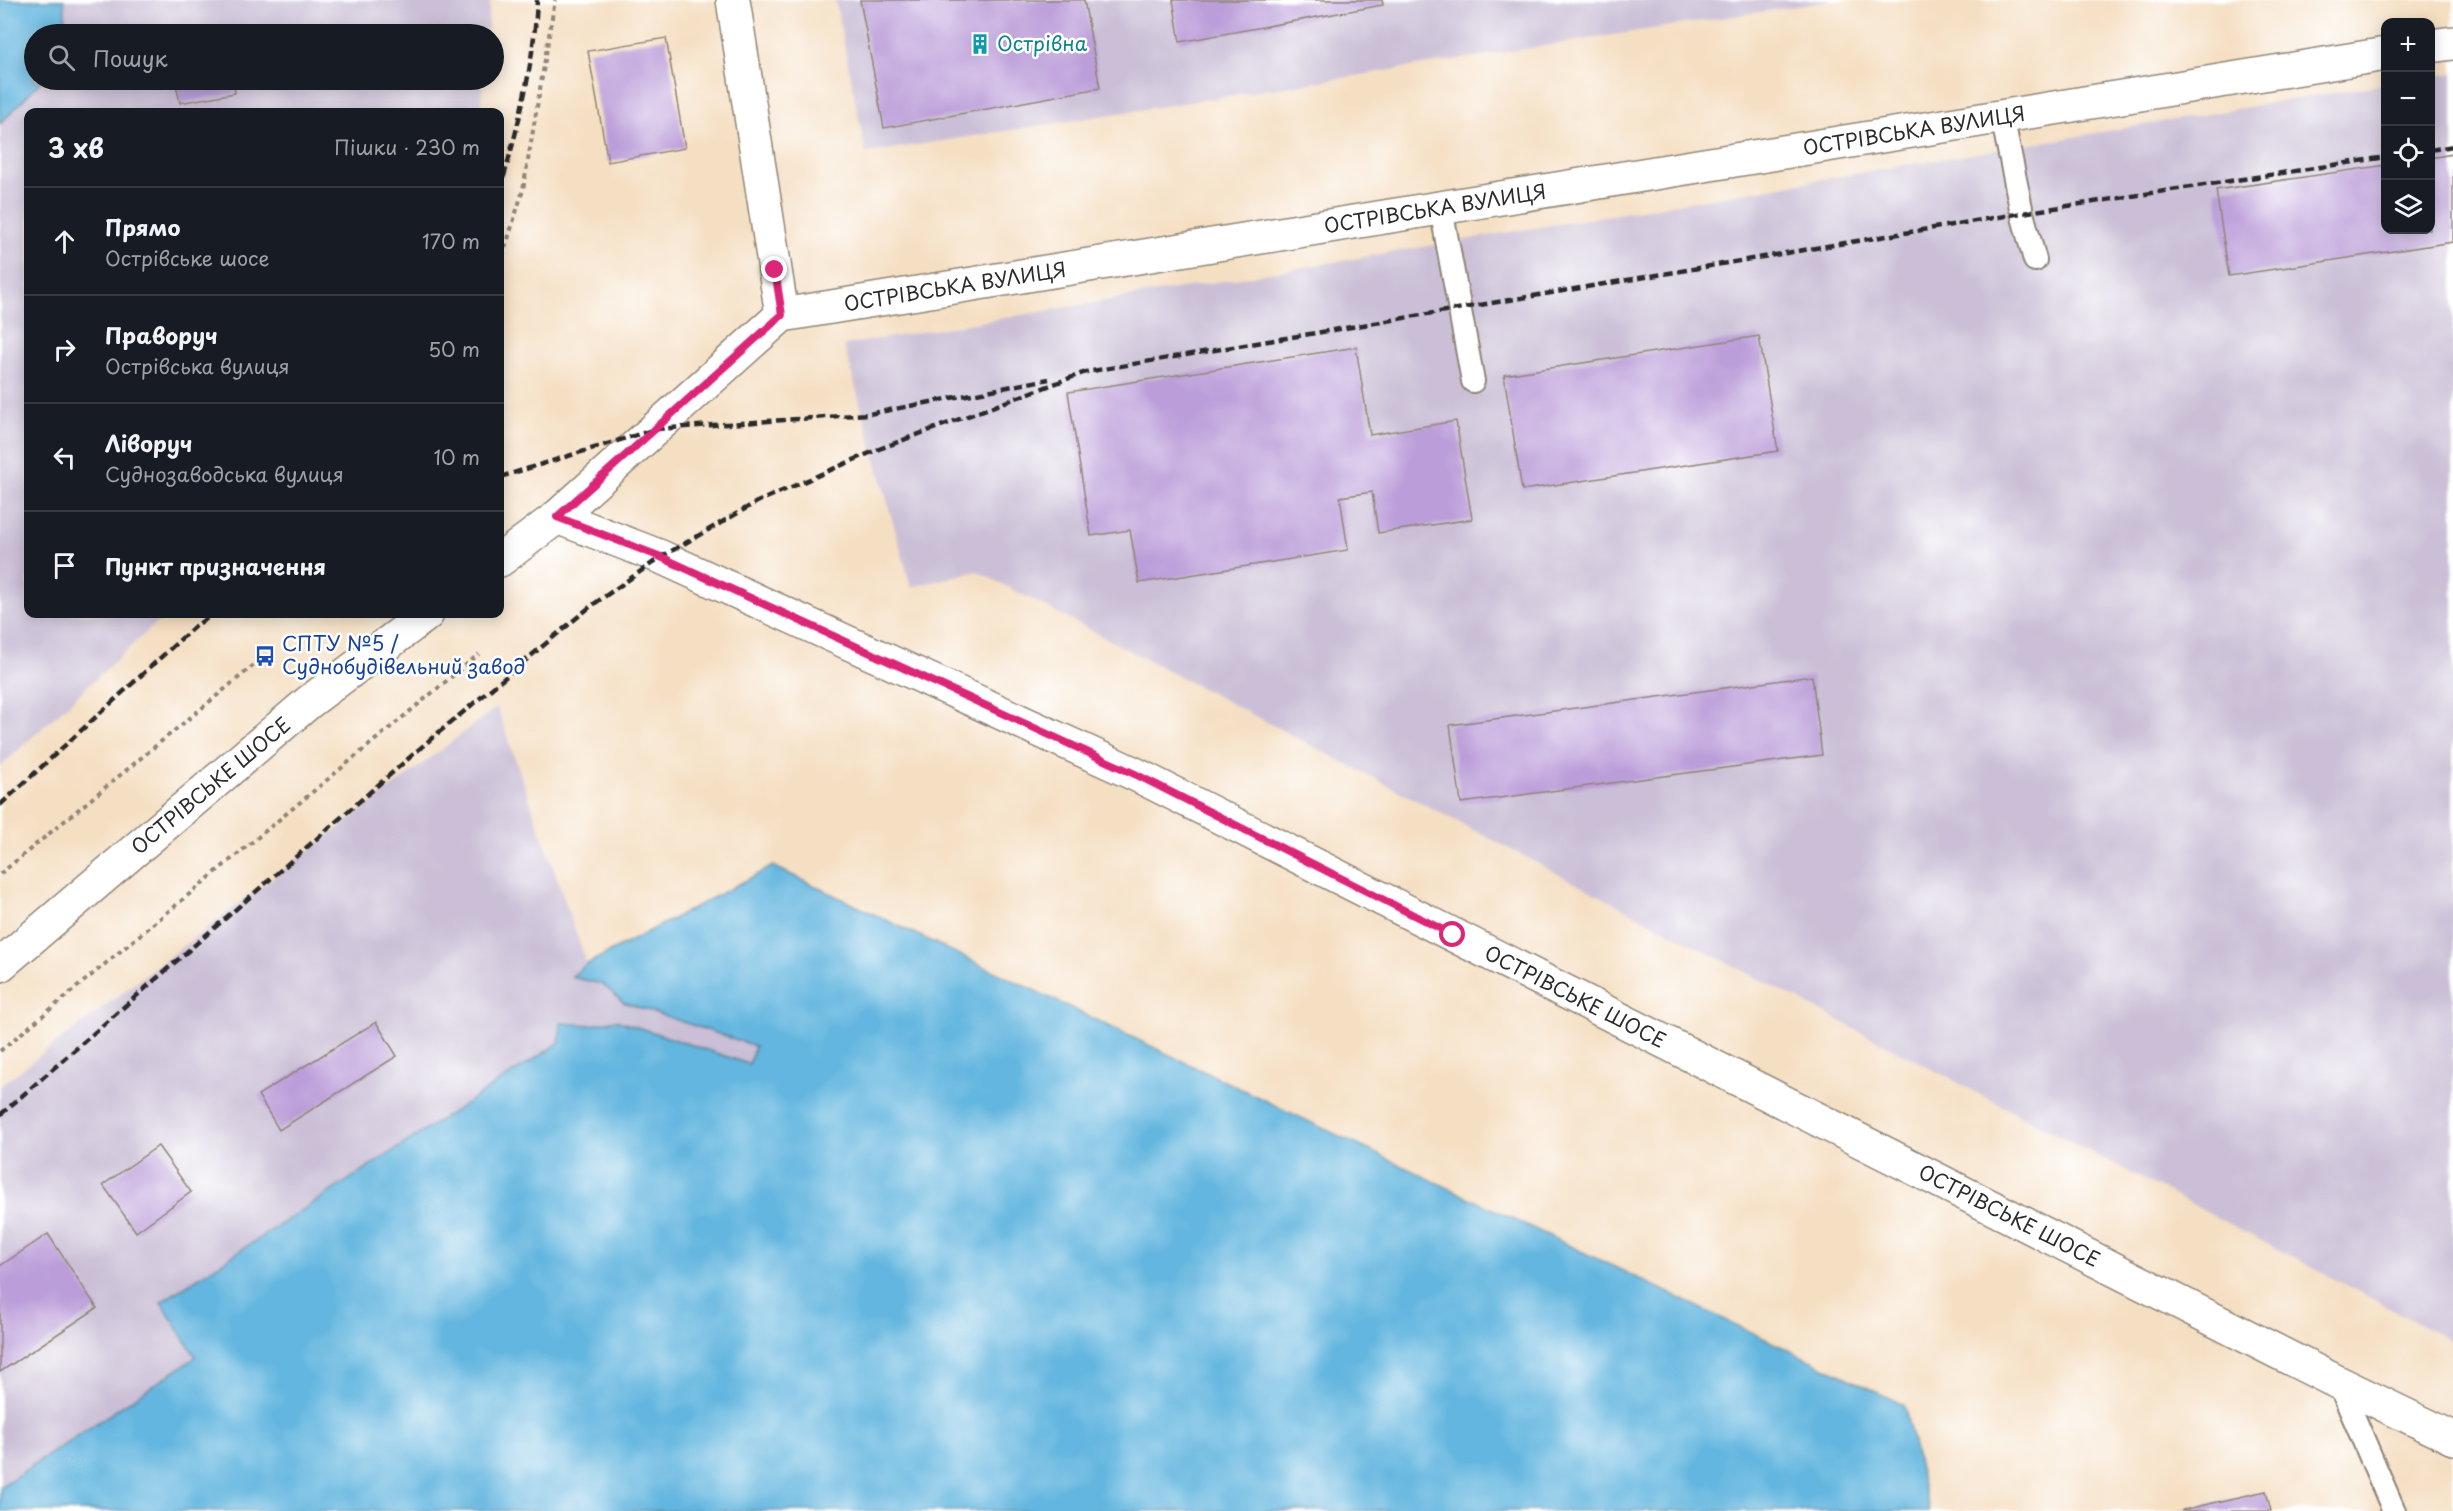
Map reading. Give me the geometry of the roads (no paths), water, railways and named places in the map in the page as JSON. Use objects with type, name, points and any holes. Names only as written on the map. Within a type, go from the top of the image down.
[{"type":"street","points":[[504,557],[557,517],[782,315],[733,0]]},
{"type":"street","points":[[2435,45],[2453,43]]},
{"type":"street","name":"ОСТРІВСЬКА ВУЛИЦЯ","points":[[782,315],[2381,55]]},
{"type":"street","name":"ОСТРІВСЬКЕ ШОСЕ","points":[[557,517],[661,557],[1137,775],[2339,1383],[2453,1438]]},
{"type":"street","name":"ОСТРІВСЬКЕ ШОСЕ","points":[[0,965],[309,702],[423,618]]},
{"type":"lane","points":[[2002,116],[2022,213],[2036,260]]},
{"type":"lane","points":[[1441,207],[1473,381]]},
{"type":"lane","points":[[2339,1383],[2394,1511]]},
{"type":"water","points":[[0,0],[64,0],[65,24],[24,24],[24,90],[32,90],[0,124]]},
{"type":"water","points":[[773,866],[1904,1405],[1929,1511],[0,1511],[0,1487],[196,1357],[161,1302],[559,1043],[561,1023],[591,1025],[616,1020],[749,1064],[755,1046],[623,1002],[602,984],[571,977],[587,964]]},
{"type":"railway","points":[[504,176],[524,96],[537,0]]},
{"type":"railway","points":[[2435,149],[2453,146]]},
{"type":"railway","points":[[0,1115],[432,738],[591,606],[661,557],[757,502],[879,449],[1086,372],[2022,213],[2381,158]]},
{"type":"railway","points":[[504,476],[656,429],[869,414],[1049,379]]},
{"type":"railway","points":[[0,805],[195,626],[208,618]]},
{"type":"place","name":"Острівна","points":[[980,44]]},
{"type":"place","name":"СПТУ №5 / Суднобудівельний завод","points":[[265,656]]}]
